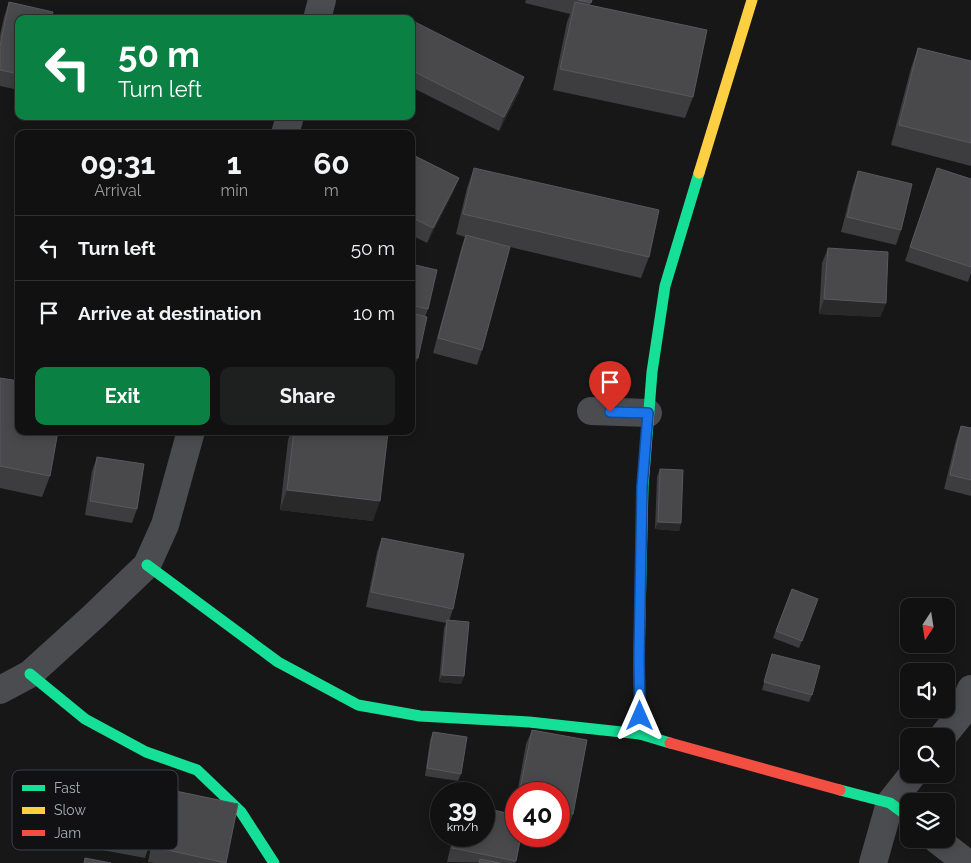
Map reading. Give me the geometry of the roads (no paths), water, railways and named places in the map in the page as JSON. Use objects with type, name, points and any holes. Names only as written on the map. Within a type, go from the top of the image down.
[{"type":"street","points":[[318,15],[322,0]]},
{"type":"street","points":[[640,734],[639,659],[642,487],[652,372],[665,286],[752,0]]},
{"type":"street","points":[[592,411],[648,413]]},
{"type":"street","points":[[0,690],[30,674],[147,565],[165,525],[190,435]]},
{"type":"street","points":[[147,565],[278,662],[358,705],[420,716],[528,722],[640,734],[900,810],[872,863]]},
{"type":"street","points":[[30,674],[85,719],[146,752],[197,770],[241,812],[274,863]]},
{"type":"street","points":[[949,728],[960,715],[971,689]]},
{"type":"street","points":[[948,848],[967,863]]}]
